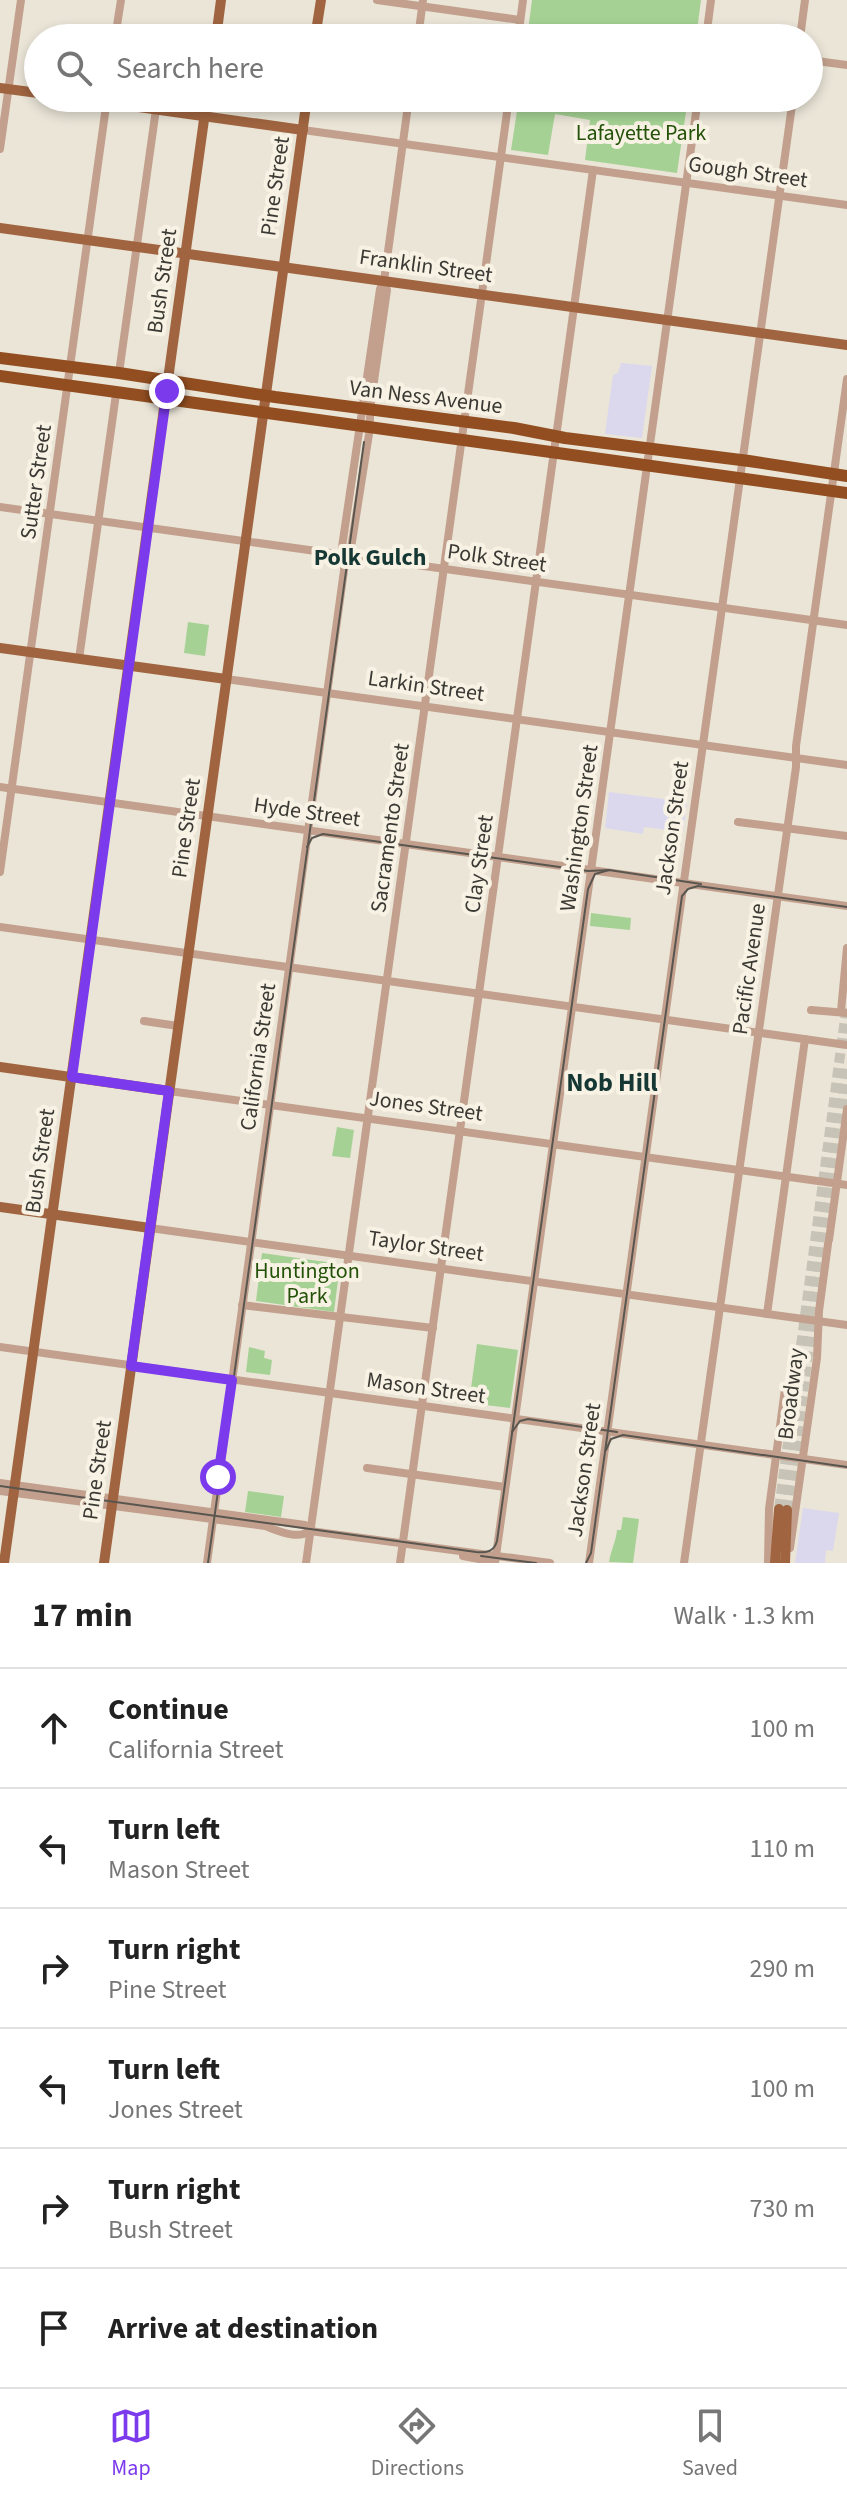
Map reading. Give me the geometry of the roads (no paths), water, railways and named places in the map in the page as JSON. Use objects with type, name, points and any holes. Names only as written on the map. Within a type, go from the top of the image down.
[{"type":"highway","name":"Van Ness Avenue","points":[[0,358],[840,476]]},
{"type":"highway","name":"Van Ness Avenue","points":[[0,376],[847,493]]},
{"type":"main road","points":[[218,24],[221,0]]},
{"type":"main road","points":[[317,24],[321,0]]},
{"type":"main road","points":[[4,88],[24,91]]},
{"type":"main road","name":"Gough Street","points":[[177,112],[303,130]]},
{"type":"main road","name":"Bush Street","points":[[4,1563],[205,112]]},
{"type":"main road","name":"Pine Street","points":[[104,1563],[305,112]]},
{"type":"main road","name":"Franklin Street","points":[[0,228],[847,345]]},
{"type":"main road","name":"Larkin Street","points":[[0,648],[226,679]]},
{"type":"main road","name":"Jones Street","points":[[0,1067],[169,1091]]},
{"type":"main road","name":"Taylor Street","points":[[0,1207],[150,1228]]},
{"type":"main road","name":"Broadway","points":[[775,1563],[783,1509],[787,1555]]},
{"type":"street","points":[[0,149],[4,88],[21,0]]},
{"type":"street","points":[[117,24],[121,0]]},
{"type":"street","points":[[377,0],[423,3],[520,20]]},
{"type":"street","points":[[520,24],[523,0]]},
{"type":"street","points":[[708,24],[711,0]]},
{"type":"street","points":[[802,24],[805,0]]},
{"type":"street","points":[[420,24],[423,3]]},
{"type":"street","points":[[823,62],[847,65]]},
{"type":"street","name":"Sutter Street","points":[[0,872],[105,112]]},
{"type":"street","points":[[119,373],[156,112]]},
{"type":"street","name":"California Street","points":[[207,1563],[346,556],[351,548],[366,409],[387,290],[384,281],[407,112]]},
{"type":"street","name":"Sacramento Street","points":[[306,1563],[507,112]]},
{"type":"street","name":"Washington Street","points":[[496,1559],[696,112]]},
{"type":"street","name":"Jackson Street","points":[[589,1563],[791,112]]},
{"type":"street","name":"Gough Street","points":[[303,130],[847,205]]},
{"type":"street","name":"Clay Street","points":[[400,1563],[593,170]]},
{"type":"street","name":"Pacific Avenue","points":[[684,1563],[778,896],[831,492],[840,476],[847,379]]},
{"type":"street","points":[[79,659],[116,394]]},
{"type":"street","name":"Polk Street","points":[[0,507],[847,625]]},
{"type":"street","name":"Larkin Street","points":[[226,679],[847,765]]},
{"type":"street","name":"Hyde Street","points":[[0,787],[847,906]]},
{"type":"street","points":[[738,822],[847,836]]},
{"type":"street","points":[[0,927],[847,1045]]},
{"type":"street","points":[[844,1012],[839,1007],[847,948]]},
{"type":"street","points":[[811,1010],[844,1012]]},
{"type":"street","points":[[144,1021],[178,1026]]},
{"type":"street","points":[[767,1314],[805,1039]]},
{"type":"street","name":"Jones Street","points":[[169,1091],[847,1185]]},
{"type":"street","name":"Broadway","points":[[787,1555],[817,1358],[828,1242],[847,1109]]},
{"type":"street","name":"Taylor Street","points":[[150,1228],[847,1325]]},
{"type":"street","points":[[242,1305],[433,1328]]},
{"type":"street","name":"Mason Street","points":[[0,1347],[847,1465]]},
{"type":"street","name":"Broadway","points":[[768,1563],[768,1515],[785,1389]]},
{"type":"street","points":[[367,1468],[505,1487]]},
{"type":"street","points":[[0,1483],[14,1489],[213,1517],[304,1535],[310,1531],[355,1537],[379,1546],[397,1548],[403,1543],[496,1559],[550,1563]]},
{"type":"street","points":[[0,1491],[14,1489]]},
{"type":"tunnel","points":[[779,1509],[847,1004]]},
{"type":"tunnel","points":[[787,1510],[847,1067]]},
{"type":"tram line","points":[[208,1563],[364,442]]},
{"type":"tram line","points":[[307,847],[312,838],[323,834],[701,884]]},
{"type":"tram line","points":[[0,1486],[476,1552],[494,1548],[588,889],[595,874],[609,870]]},
{"type":"tram line","points":[[586,1563],[591,1553],[682,896],[688,889],[698,886],[847,907]]},
{"type":"tram line","points":[[512,1432],[520,1421],[528,1419],[617,1432]]},
{"type":"tram line","points":[[606,1450],[611,1439],[623,1435],[847,1467]]},
{"type":"tram line","points":[[481,1556],[536,1563]]},
{"type":"district","name":"Polk Gulch","points":[[370,557]]},
{"type":"district","name":"Nob Hill","points":[[612,1082]]},
{"type":"park label","name":"Lafayette Park","points":[[641,133]]},
{"type":"park label","name":"Huntington Park","points":[[307,1284]]}]
